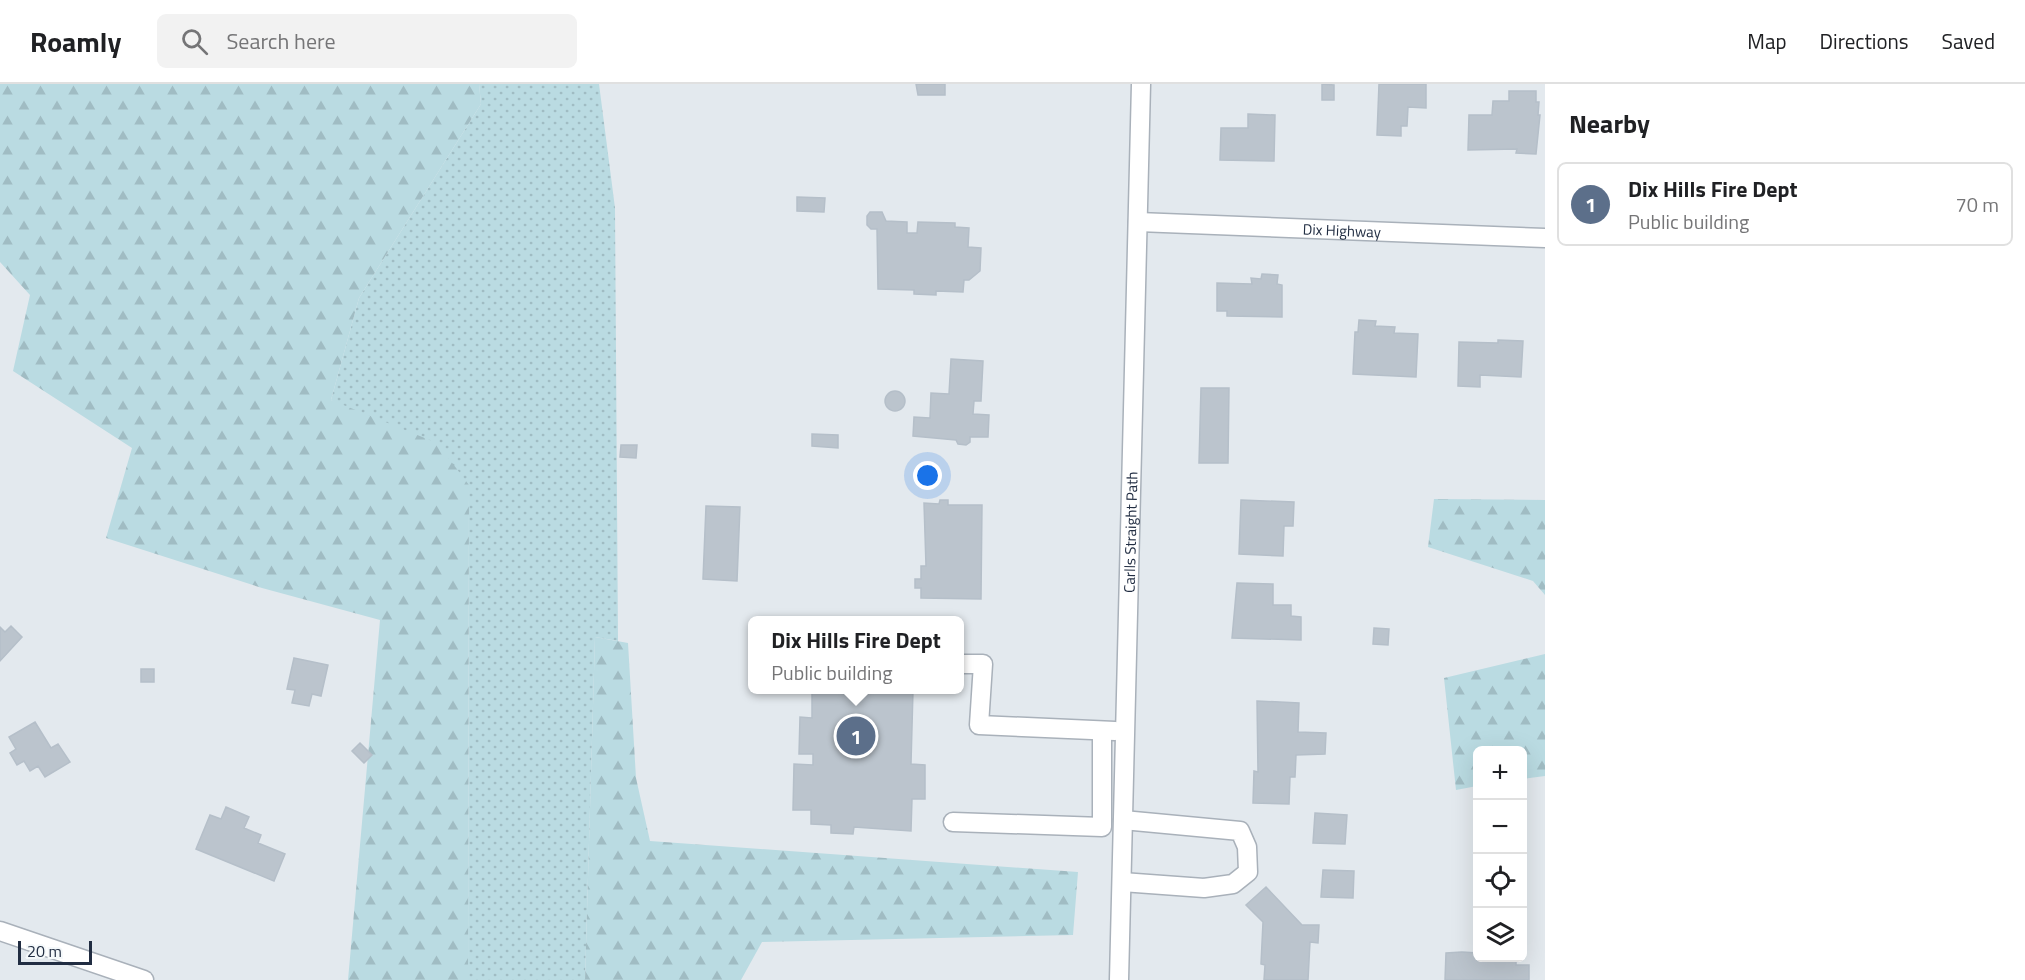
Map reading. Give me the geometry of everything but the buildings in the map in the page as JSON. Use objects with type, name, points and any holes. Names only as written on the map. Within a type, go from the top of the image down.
[{"type":"street","name":"Carlls Straight Path","points":[[1119,980],[1141,84]]},
{"type":"street","name":"Dix Highway","points":[[1138,222],[1545,238]]},
{"type":"street","points":[[964,664],[982,664],[979,725],[1125,731]]},
{"type":"street","points":[[1102,731],[1102,827]]},
{"type":"street","points":[[953,822],[1102,827],[1123,824],[1240,831],[1247,848],[1248,872],[1233,884],[1204,888],[1122,882]]},
{"type":"street","points":[[0,931],[98,972],[144,980]]},
{"type":"green space","points":[[0,84],[479,84],[481,104],[359,298],[331,400],[437,443],[469,485],[468,980],[348,980],[380,620],[262,588],[106,538],[132,448],[13,371],[30,295],[0,262]]},
{"type":"green space","points":[[479,84],[599,84],[615,208],[618,641],[595,637],[585,980],[468,980],[469,485],[331,400],[359,298],[481,104]]},
{"type":"green space","points":[[1434,499],[1545,500],[1545,595],[1533,581],[1428,547]]},
{"type":"green space","points":[[595,637],[628,643],[636,778],[650,841],[1078,872],[1073,935],[762,942],[741,980],[585,980]]},
{"type":"green space","points":[[1545,654],[1545,776],[1527,778],[1527,746],[1473,746],[1473,787],[1456,790],[1444,678]]},
{"type":"place","name":"Dix Hills Fire Dept","points":[[856,736]]}]
